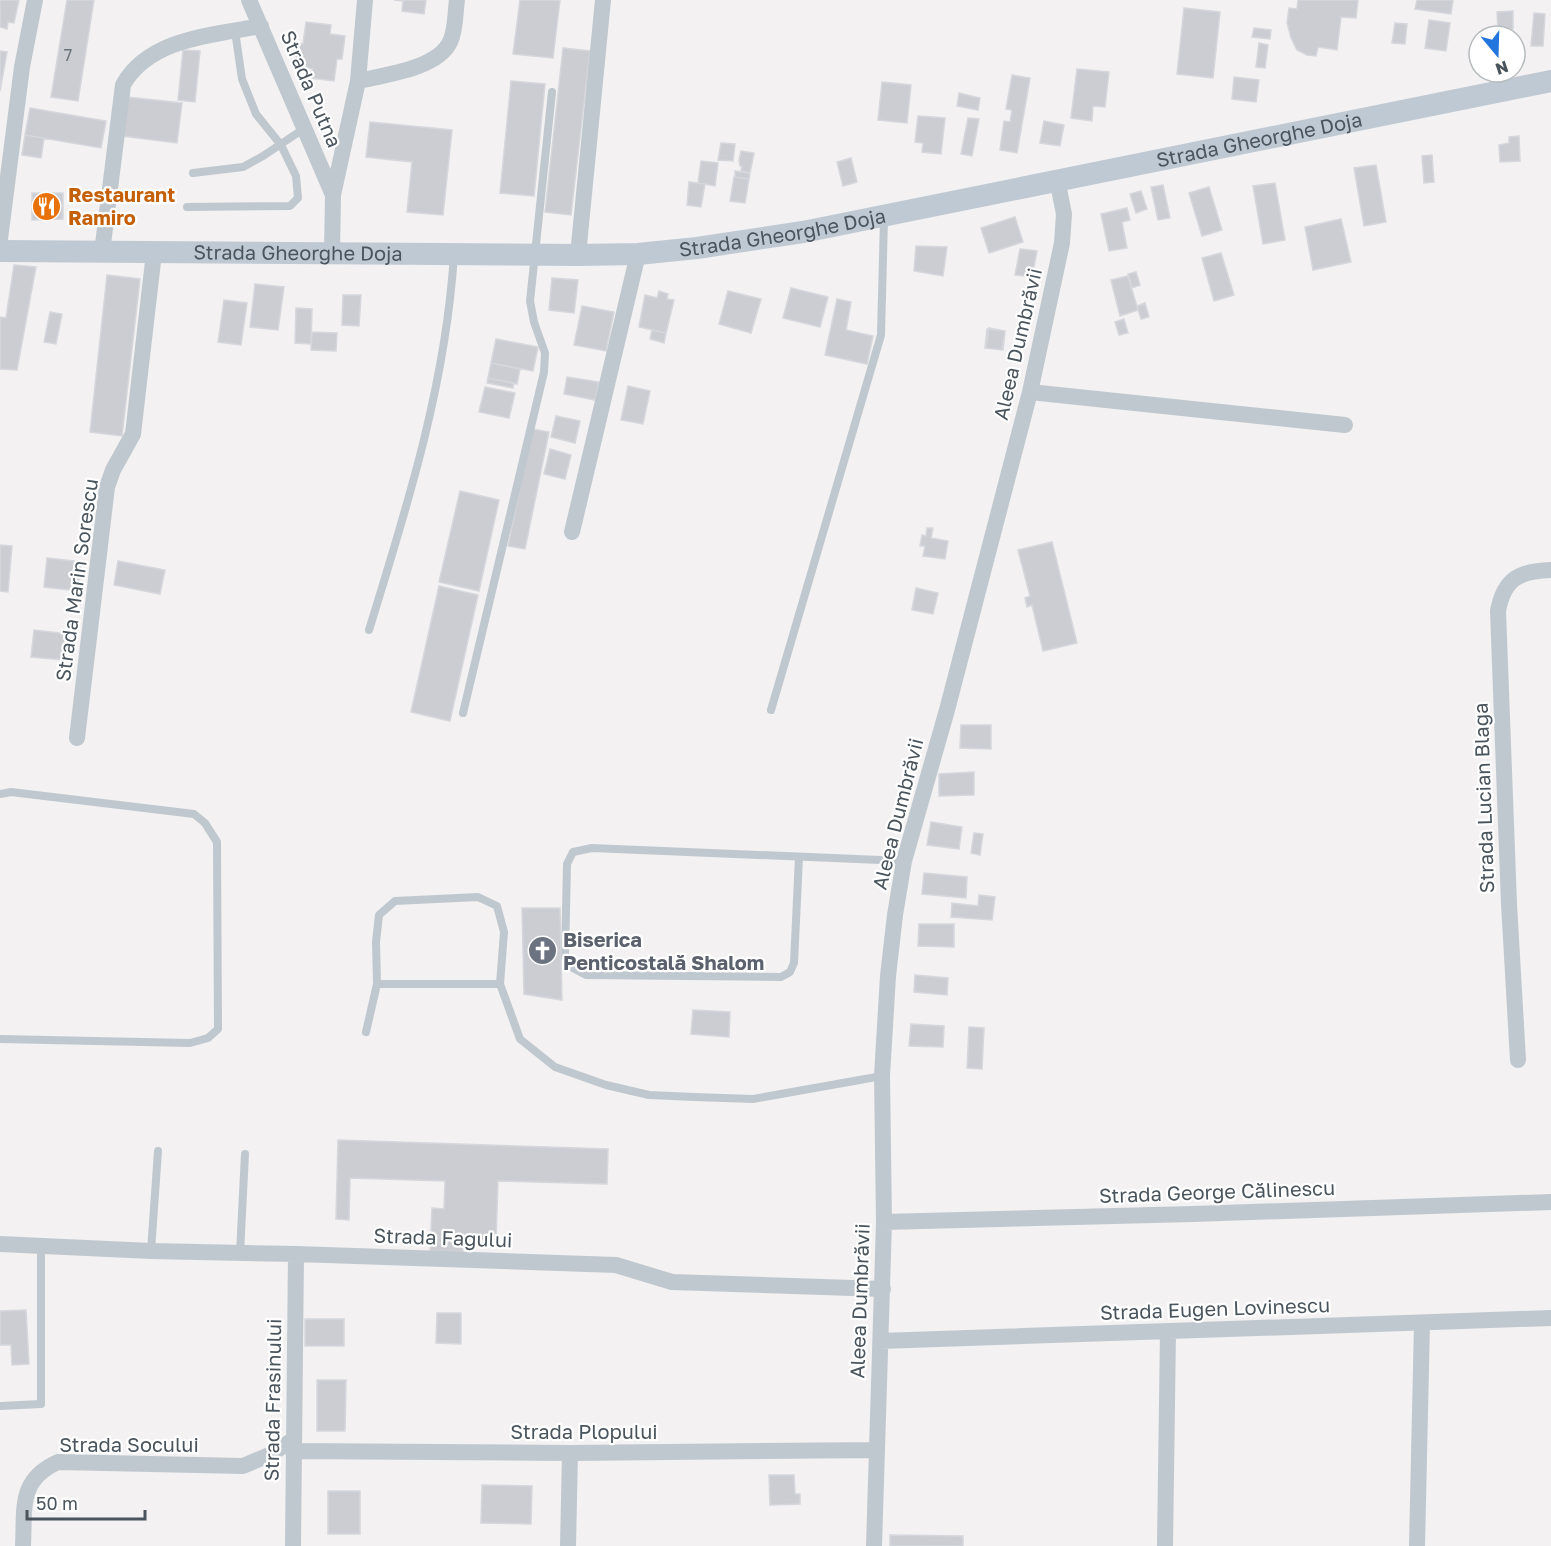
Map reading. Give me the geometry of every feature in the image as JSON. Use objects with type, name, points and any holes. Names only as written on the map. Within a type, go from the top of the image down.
[{"type":"main road","name":"Strada Gheorghe Doja","points":[[0,251],[578,255],[638,254],[697,248],[802,232],[1551,81]]},
{"type":"street","points":[[0,239],[22,67],[35,0]]},
{"type":"street","name":"Strada Putna","points":[[249,0],[333,195]]},
{"type":"street","name":"Strada Putna","points":[[332,254],[333,195],[358,81],[365,0]]},
{"type":"street","points":[[358,81],[424,63],[445,50],[452,40],[457,0]]},
{"type":"street","points":[[578,255],[603,0]]},
{"type":"street","points":[[102,252],[123,85],[131,70],[179,42],[261,26]]},
{"type":"street","name":"Aleea Dumbrăvii","points":[[874,1546],[883,1289],[882,1076],[888,976],[903,861],[947,710],[1030,392],[1062,243],[1064,214],[1058,179]]},
{"type":"street","name":"Strada Marin Sorescu","points":[[77,738],[107,487],[113,470],[133,434],[154,253]]},
{"type":"street","points":[[572,532],[638,254]]},
{"type":"street","points":[[1030,392],[1345,425]]},
{"type":"street","name":"Strada Lucian Blaga","points":[[1518,1060],[1509,904],[1498,610],[1501,593],[1510,581],[1523,574],[1551,570]]},
{"type":"street","name":"Strada George Călinescu","points":[[884,1222],[1551,1202]]},
{"type":"street","name":"Strada Fagului","points":[[0,1244],[151,1251],[616,1265],[672,1282],[883,1289]]},
{"type":"street","name":"Strada Frasinului","points":[[293,1546],[296,1254]]},
{"type":"street","name":"Strada Eugen Lovinescu","points":[[881,1341],[1551,1318]]},
{"type":"street","points":[[1417,1546],[1422,1323]]},
{"type":"street","points":[[1165,1546],[1168,1332]]},
{"type":"street","name":"Strada Plopului","points":[[293,1446],[570,1454],[876,1450]]},
{"type":"street","name":"Strada Socului","points":[[23,1546],[26,1495],[33,1479],[43,1469],[58,1462],[243,1466],[293,1446]]},
{"type":"street","points":[[568,1546],[570,1454]]},
{"type":"lane","points":[[187,207],[290,206],[298,198],[296,176],[281,145],[256,114],[242,79],[235,31]]},
{"type":"lane","points":[[463,713],[544,372],[545,352],[534,322],[530,301],[552,92]]},
{"type":"lane","points":[[193,173],[243,167],[306,128]]},
{"type":"lane","points":[[771,710],[881,335],[884,215]]},
{"type":"lane","points":[[369,630],[413,488],[441,369],[448,327],[454,254]]},
{"type":"lane","points":[[0,794],[11,792],[194,814],[206,823],[217,843],[218,1029],[208,1038],[190,1043],[0,1039]]},
{"type":"lane","points":[[799,857],[794,963],[790,972],[781,977],[586,975],[570,968],[565,957],[567,864],[573,852],[592,848],[903,861]]},
{"type":"lane","points":[[366,1032],[377,984],[376,942],[379,915],[396,901],[478,897],[497,906],[504,932],[500,984],[520,1039],[555,1067],[606,1085],[649,1095],[753,1099],[882,1076]]},
{"type":"lane","points":[[377,984],[500,984]]},
{"type":"lane","points":[[151,1251],[158,1151]]},
{"type":"lane","points":[[240,1253],[245,1154]]},
{"type":"lane","points":[[0,1406],[41,1404],[41,1245]]},
{"type":"building","points":[[0,0],[19,0],[14,23],[8,22],[7,29],[0,27]]},
{"type":"building","points":[[67,0],[94,0],[78,101],[51,97]]},
{"type":"building","points":[[394,0],[426,0],[424,14],[402,11],[403,1]]},
{"type":"building","points":[[520,0],[560,0],[553,58],[513,54]]},
{"type":"building","points":[[1298,0],[1358,0],[1356,18],[1341,17],[1337,50],[1318,47],[1316,56],[1297,50],[1287,23],[1289,8],[1297,9]]},
{"type":"building","points":[[1417,0],[1453,0],[1451,14],[1415,9]]},
{"type":"building","points":[[1184,8],[1220,12],[1213,78],[1177,74]]},
{"type":"building","points":[[1513,11],[1513,24],[1498,24],[1497,12]]},
{"type":"building","points":[[1534,13],[1545,14],[1543,46],[1531,46]]},
{"type":"building","points":[[1429,20],[1450,23],[1446,51],[1425,48]]},
{"type":"building","points":[[306,22],[331,25],[330,34],[345,36],[342,59],[337,59],[334,81],[311,78],[313,69],[293,66],[297,43],[303,44]]},
{"type":"building","points":[[1395,23],[1407,24],[1405,44],[1392,43]]},
{"type":"building","points":[[1254,28],[1271,30],[1270,39],[1252,37]]},
{"type":"building","points":[[1259,43],[1268,45],[1265,68],[1256,67]]},
{"type":"building","points":[[563,48],[590,51],[571,215],[545,212]]},
{"type":"building","points":[[183,50],[200,51],[195,102],[178,100]]},
{"type":"building","points":[[0,51],[7,52],[0,91]]},
{"type":"building","points":[[1077,69],[1109,72],[1105,107],[1093,106],[1092,121],[1071,118]]},
{"type":"building","points":[[1012,75],[1030,78],[1017,153],[1000,150],[1004,121],[1010,122],[1012,110],[1006,109]]},
{"type":"building","points":[[1234,77],[1259,80],[1256,102],[1232,99]]},
{"type":"building","points":[[511,81],[545,84],[534,196],[500,193]]},
{"type":"building","points":[[882,82],[911,85],[907,123],[878,120]]},
{"type":"building","points":[[959,93],[980,98],[978,110],[957,106]]},
{"type":"building","points":[[127,97],[182,103],[177,143],[122,136]]},
{"type":"building","points":[[30,108],[106,121],[101,148],[25,135]]},
{"type":"building","points":[[918,116],[945,118],[941,154],[922,152],[923,143],[915,142]]},
{"type":"building","points":[[968,118],[979,119],[972,156],[961,154]]},
{"type":"building","points":[[1044,121],[1064,125],[1060,146],[1040,143]]},
{"type":"building","points":[[370,122],[452,130],[443,215],[407,212],[412,162],[366,157]]},
{"type":"building","points":[[25,135],[44,138],[41,158],[22,155]]},
{"type":"building","points":[[1519,136],[1520,161],[1500,162],[1499,145],[1509,143],[1509,137]]},
{"type":"building","points":[[721,143],[735,144],[733,161],[718,160]]},
{"type":"building","points":[[741,151],[754,153],[750,173],[741,171],[742,166],[739,160]]},
{"type":"building","points":[[1432,155],[1434,182],[1424,183],[1422,156]]},
{"type":"building","points":[[851,158],[857,182],[843,186],[837,162]]},
{"type":"building","points":[[701,161],[718,163],[715,186],[698,183]]},
{"type":"building","points":[[1376,165],[1386,222],[1364,226],[1354,168]]},
{"type":"building","points":[[735,171],[750,173],[749,179],[735,177]]},
{"type":"building","points":[[734,177],[749,179],[745,203],[730,201]]},
{"type":"building","points":[[689,182],[705,184],[701,207],[687,205]]},
{"type":"building","points":[[1275,183],[1285,240],[1263,244],[1253,186]]},
{"type":"building","points":[[1163,185],[1170,218],[1158,220],[1151,187]]},
{"type":"building","points":[[1209,187],[1222,230],[1202,236],[1189,193]]},
{"type":"building","points":[[1141,191],[1147,209],[1136,213],[1130,194]]},
{"type":"building","name":"Restaurant Ramiro","points":[[32,193],[63,193],[63,219],[32,220]]},
{"type":"building","points":[[1127,208],[1130,220],[1122,222],[1127,248],[1109,251],[1101,214]]},
{"type":"building","points":[[1015,217],[1023,242],[989,253],[981,228]]},
{"type":"building","points":[[1341,219],[1351,262],[1313,270],[1305,227]]},
{"type":"building","points":[[916,246],[947,247],[943,276],[914,271]]},
{"type":"building","points":[[1020,249],[1037,251],[1032,277],[1015,275]]},
{"type":"building","points":[[1221,253],[1234,295],[1214,301],[1202,258]]},
{"type":"building","points":[[14,265],[36,267],[17,370],[0,369],[0,317],[6,318]]},
{"type":"building","points":[[1136,272],[1140,285],[1132,288],[1128,274]]},
{"type":"building","points":[[107,275],[140,279],[122,436],[90,432]]},
{"type":"building","points":[[1128,276],[1138,310],[1120,316],[1111,280]]},
{"type":"building","points":[[552,278],[578,280],[574,313],[549,310]]},
{"type":"building","points":[[255,284],[284,287],[278,330],[250,327]]},
{"type":"building","points":[[791,288],[828,297],[820,327],[783,318]]},
{"type":"building","points":[[659,291],[668,294],[667,299],[674,300],[666,333],[639,327],[645,295],[657,298]]},
{"type":"building","points":[[728,291],[761,299],[751,333],[719,324]]},
{"type":"building","points":[[343,295],[361,295],[359,326],[342,325]]},
{"type":"building","points":[[837,299],[851,302],[846,330],[873,336],[867,364],[825,355]]},
{"type":"building","points":[[224,300],[247,303],[241,345],[218,342]]},
{"type":"building","points":[[1145,303],[1149,317],[1141,319],[1137,306]]},
{"type":"building","points":[[582,306],[614,312],[606,351],[574,345]]},
{"type":"building","points":[[296,308],[312,309],[311,344],[295,343]]},
{"type":"building","points":[[50,312],[62,314],[56,344],[44,342]]},
{"type":"building","points":[[1124,319],[1128,333],[1119,335],[1115,322]]},
{"type":"building","points":[[989,328],[1005,331],[1002,350],[986,348]]},
{"type":"building","points":[[987,329],[1005,331],[1003,350],[985,348]]},
{"type":"building","points":[[652,330],[666,333],[664,343],[650,339]]},
{"type":"building","points":[[312,332],[337,333],[336,351],[311,350]]},
{"type":"building","points":[[496,339],[538,347],[533,371],[491,363]]},
{"type":"building","points":[[491,363],[520,369],[517,384],[488,378]]},
{"type":"building","points":[[567,377],[599,382],[595,400],[564,394]]},
{"type":"building","points":[[488,378],[514,383],[513,388],[487,383]]},
{"type":"building","points":[[628,386],[650,391],[643,424],[621,420]]},
{"type":"building","points":[[485,387],[515,393],[509,418],[479,412]]},
{"type":"building","points":[[556,416],[580,421],[575,443],[551,437]]},
{"type":"building","points":[[532,429],[549,432],[525,549],[508,546]]},
{"type":"building","points":[[550,449],[571,455],[565,479],[544,474]]},
{"type":"building","points":[[460,491],[499,500],[479,591],[439,582]]},
{"type":"building","points":[[927,528],[933,528],[931,538],[948,541],[945,559],[923,556],[925,546],[920,546],[922,535],[926,536]]},
{"type":"building","points":[[1052,542],[1077,643],[1043,651],[1032,605],[1027,607],[1025,598],[1030,596],[1018,550]]},
{"type":"building","points":[[0,545],[12,546],[8,592],[0,591]]},
{"type":"building","points":[[47,558],[82,562],[78,591],[44,587]]},
{"type":"building","points":[[118,561],[165,570],[160,594],[114,585]]},
{"type":"building","points":[[439,586],[478,595],[450,721],[411,712]]},
{"type":"building","points":[[916,588],[938,593],[933,614],[912,610]]},
{"type":"building","points":[[34,630],[67,634],[64,660],[31,657]]},
{"type":"building","points":[[961,725],[991,725],[991,749],[960,748]]},
{"type":"building","points":[[974,772],[974,795],[939,796],[939,774]]},
{"type":"building","points":[[931,822],[962,827],[959,849],[927,845]]},
{"type":"building","points":[[974,833],[983,834],[980,855],[971,853]]},
{"type":"building","points":[[924,873],[967,877],[966,898],[922,894]]},
{"type":"building","points":[[979,895],[995,897],[992,920],[951,917],[952,903],[978,906]]},
{"type":"building","name":"Biserica Penticostală Shalom","points":[[522,908],[560,908],[562,1000],[524,994]]},
{"type":"building","points":[[919,924],[954,924],[954,947],[918,946]]},
{"type":"building","points":[[915,975],[948,978],[947,995],[914,992]]},
{"type":"building","points":[[693,1010],[730,1012],[729,1037],[691,1034]]},
{"type":"building","points":[[911,1024],[944,1026],[943,1047],[909,1046]]},
{"type":"building","points":[[969,1027],[984,1028],[982,1069],[967,1068]]},
{"type":"building","points":[[338,1140],[608,1149],[607,1184],[498,1181],[496,1240],[463,1239],[463,1252],[430,1251],[432,1208],[444,1209],[445,1181],[350,1178],[349,1220],[336,1219]]},
{"type":"building","points":[[26,1310],[29,1364],[12,1365],[11,1345],[0,1345],[0,1311]]},
{"type":"building","points":[[437,1313],[461,1313],[461,1344],[436,1343]]},
{"type":"building","points":[[305,1319],[344,1319],[344,1346],[305,1346]]},
{"type":"building","points":[[317,1380],[346,1380],[345,1431],[317,1431]]},
{"type":"building","points":[[769,1475],[794,1475],[795,1494],[800,1494],[800,1504],[770,1505]]},
{"type":"building","points":[[482,1485],[532,1486],[531,1524],[481,1523]]},
{"type":"building","points":[[328,1491],[360,1491],[360,1534],[328,1534]]},
{"type":"building","points":[[890,1535],[963,1536],[963,1546],[890,1546]]},
{"type":"place","name":"Restaurant Ramiro","points":[[47,206]]},
{"type":"place","name":"Biserica Penticostală Shalom","points":[[542,951]]}]
